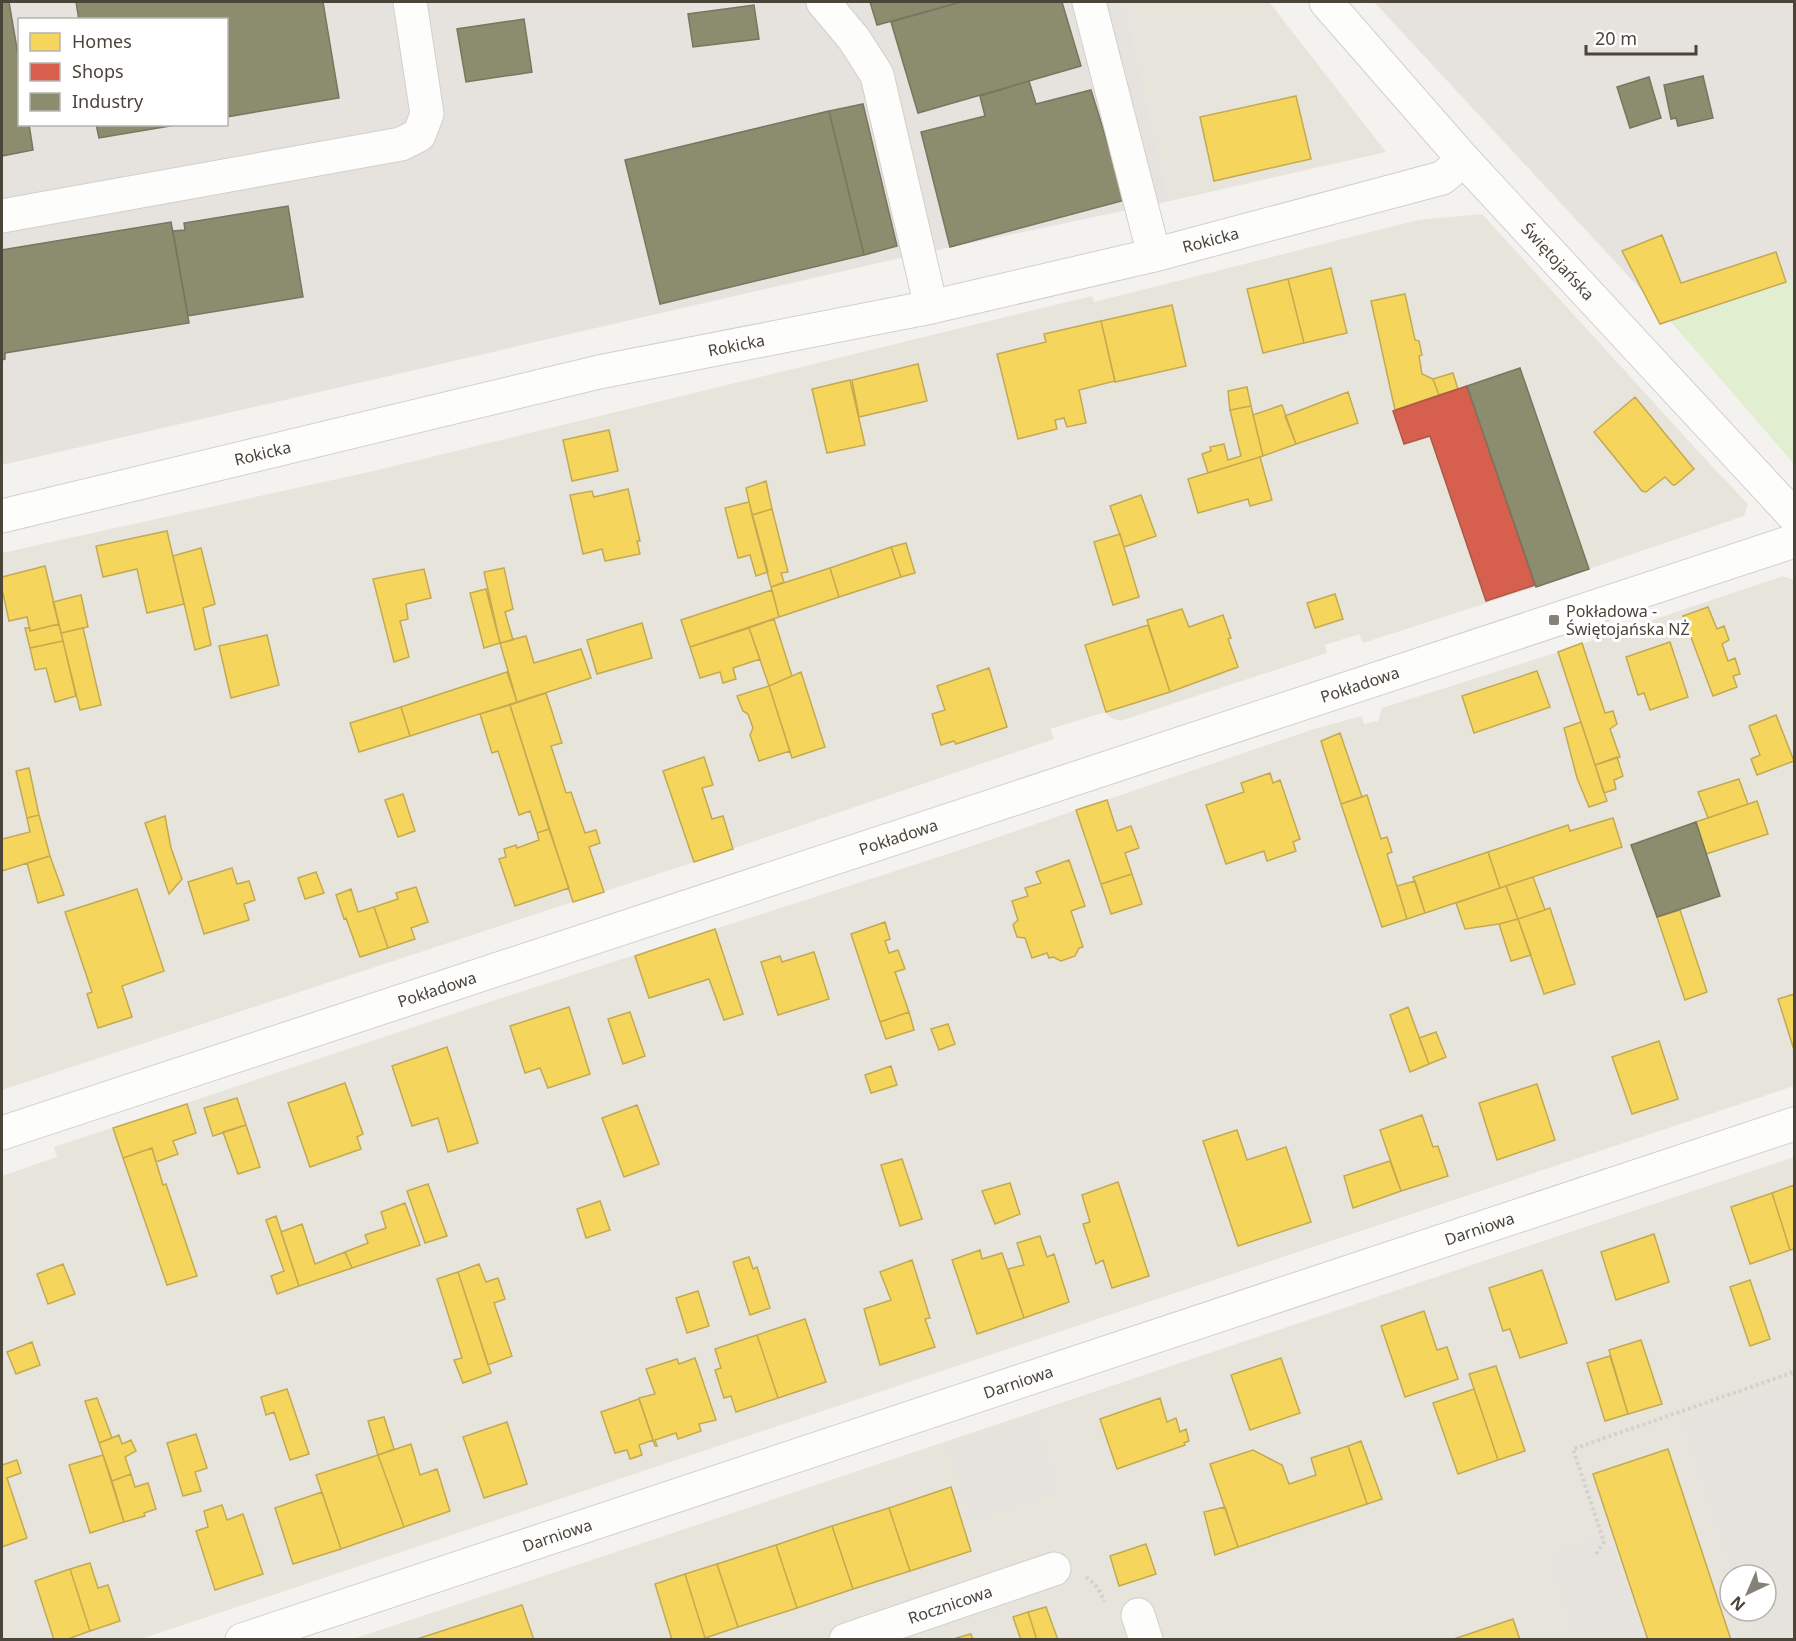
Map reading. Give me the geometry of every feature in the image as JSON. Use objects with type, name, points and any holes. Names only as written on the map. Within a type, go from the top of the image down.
[{"type":"street","points":[[2,216],[401,144],[419,135],[427,114],[410,2]]},
{"type":"street","points":[[822,2],[854,39],[877,75],[931,307]]},
{"type":"street","points":[[1089,2],[1154,255]]},
{"type":"street","name":"Świętojańska","points":[[1326,2],[1464,160],[1794,516]]},
{"type":"street","name":"Rokicka","points":[[2,516],[599,372],[931,307],[1154,255],[1442,178],[1464,160]]},
{"type":"street","name":"Pokładowa","points":[[2,1133],[1794,541]]},
{"type":"street","name":"Darniowa","points":[[242,1640],[1794,1124]]},
{"type":"street","name":"Rocznicowa","points":[[846,1640],[1054,1569]]},
{"type":"path","points":[[1596,1554],[1604,1542],[1573,1449],[1794,1372]]},
{"type":"path","points":[[1054,1569],[1080,1573],[1092,1581],[1131,1622]]},
{"type":"shaded area","points":[[2,2],[1125,2],[1170,201],[900,258],[2,465]]},
{"type":"shaded area","points":[[1125,2],[1269,2],[1386,152],[1170,201]]},
{"type":"shaded area","points":[[1374,2],[1794,2],[1794,279],[1671,322]]},
{"type":"shaded area","points":[[1482,214],[1748,504],[1744,516],[1363,643],[1359,634],[1325,645],[1327,653],[1120,721],[1109,717],[1106,712],[1050,729],[1054,739],[694,862],[2,1090],[2,553],[378,470],[1092,296],[1094,302],[1418,220]]},
{"type":"shaded area","points":[[1783,576],[1794,580],[1794,1086],[141,1639],[2,1639],[2,1176],[57,1157],[54,1147],[477,1006],[957,851],[1314,729],[1362,716],[1364,724],[1378,721],[1382,708],[1558,652]]},
{"type":"shaded area","points":[[1794,1157],[1794,1639],[350,1640],[622,1550]]},
{"type":"shaded area","points":[[1790,1382],[1794,1395],[1794,1639],[1755,1639],[1749,1623],[1778,1623],[1778,1563],[1729,1563],[1681,1419]]},
{"type":"shaded area","points":[[1035,1419],[1059,1491],[971,1519],[948,1448]]},
{"type":"shaded area","points":[[1608,1535],[1642,1639],[1578,1639],[1550,1555]]},
{"type":"green space","points":[[1794,279],[1794,464],[1671,322]]},
{"type":"building: Homes","points":[[1296,96],[1311,159],[1214,181],[1200,117]]},
{"type":"building: Homes","points":[[1662,235],[1681,283],[1776,252],[1786,282],[1660,324],[1622,251]]},
{"type":"building: Homes","points":[[1331,268],[1347,333],[1304,343],[1288,279]]},
{"type":"building: Homes","points":[[1288,279],[1304,343],[1263,353],[1247,289]]},
{"type":"building: Homes","points":[[1405,294],[1415,340],[1419,341],[1422,355],[1419,356],[1422,374],[1433,379],[1439,395],[1395,410],[1371,301]]},
{"type":"building: Homes","points":[[1172,305],[1186,366],[1115,382],[1101,321]]},
{"type":"building: Homes","points":[[1101,321],[1115,381],[1079,390],[1086,423],[1067,427],[1064,418],[1055,420],[1057,429],[1018,439],[997,354],[1046,342],[1044,334]]},
{"type":"building: Homes","points":[[918,364],[927,401],[859,417],[852,380]]},
{"type":"building: Homes","points":[[1453,373],[1458,389],[1439,395],[1433,379]]},
{"type":"building: Homes","points":[[850,380],[865,445],[827,453],[812,389]]},
{"type":"building: Homes","points":[[1247,387],[1251,406],[1230,410],[1228,391]]},
{"type":"building: Homes","points":[[1348,392],[1358,423],[1296,444],[1285,416]]},
{"type":"building: Homes","points":[[1635,397],[1694,469],[1675,485],[1665,477],[1646,492],[1642,491],[1594,432]]},
{"type":"building: Homes","points":[[1282,405],[1296,444],[1263,456],[1253,415]]},
{"type":"building: Homes","points":[[1251,406],[1263,456],[1208,473],[1202,454],[1211,451],[1210,447],[1224,444],[1228,460],[1241,456],[1230,410]]},
{"type":"building: Homes","points":[[609,430],[618,471],[572,481],[563,440]]},
{"type":"building: Homes","points":[[1260,457],[1272,500],[1250,506],[1248,499],[1198,513],[1188,479]]},
{"type":"building: Homes","points":[[766,481],[772,509],[752,515],[746,488]]},
{"type":"building: Homes","points":[[628,489],[640,541],[637,541],[640,554],[605,561],[602,549],[583,554],[570,495],[592,491],[594,497]]},
{"type":"building: Homes","points":[[1141,495],[1156,536],[1124,547],[1110,506]]},
{"type":"building: Homes","points":[[749,502],[768,572],[756,576],[750,555],[738,558],[725,508]]},
{"type":"building: Homes","points":[[772,509],[788,572],[781,573],[784,582],[771,587],[752,515]]},
{"type":"building: Homes","points":[[167,531],[184,604],[147,613],[137,569],[103,577],[96,546]]},
{"type":"building: Homes","points":[[1120,534],[1139,597],[1113,605],[1094,542]]},
{"type":"building: Homes","points":[[906,543],[915,573],[901,577],[891,547]]},
{"type":"building: Homes","points":[[891,547],[901,577],[839,597],[830,568]]},
{"type":"building: Homes","points":[[201,548],[215,604],[203,608],[211,645],[195,650],[173,556]]},
{"type":"building: Homes","points":[[45,566],[59,624],[30,631],[27,617],[9,621],[2,589],[2,577]]},
{"type":"building: Homes","points":[[504,568],[513,609],[505,612],[513,640],[500,643],[484,572]]},
{"type":"building: Homes","points":[[830,568],[839,597],[779,617],[771,587]]},
{"type":"building: Homes","points":[[424,569],[431,598],[406,604],[408,619],[400,621],[409,657],[394,662],[373,579]]},
{"type":"building: Homes","points":[[486,589],[500,643],[484,648],[470,593]]},
{"type":"building: Homes","points":[[772,590],[779,617],[690,647],[681,620]]},
{"type":"building: Homes","points":[[1335,594],[1343,619],[1315,628],[1307,603]]},
{"type":"building: Homes","points":[[81,595],[88,627],[61,633],[53,602]]},
{"type":"building: Homes","points":[[1708,607],[1717,629],[1724,626],[1729,640],[1722,644],[1728,661],[1735,658],[1740,674],[1733,676],[1737,687],[1713,696],[1683,616]]},
{"type":"building: Homes","points":[[1182,609],[1189,627],[1223,615],[1231,638],[1228,639],[1238,667],[1170,692],[1147,620]]},
{"type":"building: Homes","points":[[774,619],[792,676],[769,686],[749,628]]},
{"type":"building: Homes","points":[[642,623],[652,658],[597,674],[587,640]]},
{"type":"building: Homes","points":[[59,624],[63,641],[30,648],[25,628],[30,628],[30,631]]},
{"type":"building: Homes","points":[[1148,625],[1170,692],[1106,712],[1085,645]]},
{"type":"building: Homes","points":[[83,628],[101,705],[80,710],[61,633]]},
{"type":"building: Homes","points":[[749,628],[760,659],[733,668],[736,679],[723,683],[720,672],[700,678],[690,647]]},
{"type":"building: Homes","points":[[267,635],[279,685],[231,698],[219,646]]},
{"type":"building: Homes","points":[[526,636],[534,663],[581,649],[591,678],[517,702],[500,643]]},
{"type":"building: Homes","points":[[63,641],[76,696],[55,702],[46,668],[35,670],[30,648]]},
{"type":"building: Homes","points":[[1670,642],[1688,697],[1650,710],[1644,693],[1638,695],[1626,657]]},
{"type":"building: Homes","points":[[1582,643],[1605,713],[1613,711],[1617,724],[1610,729],[1620,757],[1595,765],[1558,652]]},
{"type":"building: Homes","points":[[989,668],[1007,727],[956,744],[954,741],[941,745],[932,714],[945,710],[937,686]]},
{"type":"building: Homes","points":[[1537,671],[1550,707],[1474,733],[1462,696]]},
{"type":"building: Homes","points":[[507,672],[517,702],[410,736],[401,707]]},
{"type":"building: Homes","points":[[801,672],[825,747],[792,758],[769,686]]},
{"type":"building: Homes","points":[[769,686],[790,751],[759,761],[750,735],[753,728],[737,696]]},
{"type":"building: Homes","points":[[546,693],[562,743],[551,746],[566,793],[571,792],[585,833],[596,830],[600,843],[589,847],[604,892],[573,902],[510,705]]},
{"type":"building: Homes","points":[[510,705],[549,829],[537,833],[530,811],[519,815],[498,751],[492,753],[480,714]]},
{"type":"building: Homes","points":[[401,707],[410,736],[359,752],[350,723]]},
{"type":"building: Homes","points":[[1776,715],[1794,761],[1757,775],[1751,759],[1760,755],[1749,726]]},
{"type":"building: Homes","points":[[1581,722],[1607,801],[1589,807],[1577,778],[1564,728]]},
{"type":"building: Homes","points":[[1340,733],[1362,797],[1341,804],[1321,741]]},
{"type":"building: Homes","points":[[704,757],[713,785],[702,788],[712,819],[723,816],[733,849],[694,862],[663,771]]},
{"type":"building: Homes","points":[[1617,757],[1623,776],[1614,780],[1616,789],[1604,793],[1595,765]]},
{"type":"building: Homes","points":[[29,768],[39,815],[27,818],[16,771]]},
{"type":"building: Homes","points":[[1270,773],[1273,783],[1280,780],[1300,839],[1293,842],[1296,851],[1267,861],[1264,851],[1226,864],[1206,805],[1244,792],[1241,783]]},
{"type":"building: Homes","points":[[1739,779],[1748,804],[1708,818],[1698,792]]},
{"type":"building: Homes","points":[[403,794],[415,831],[398,837],[385,800]]},
{"type":"building: Homes","points":[[1367,795],[1381,839],[1387,837],[1392,852],[1387,854],[1407,919],[1382,927],[1341,804]]},
{"type":"building: Homes","points":[[1107,800],[1117,831],[1131,826],[1139,848],[1125,853],[1132,874],[1101,884],[1076,810]]},
{"type":"building: Homes","points":[[1757,801],[1768,834],[1706,854],[1696,822]]},
{"type":"building: Homes","points":[[39,815],[50,856],[2,871],[2,839],[30,832],[27,818]]},
{"type":"building: Homes","points":[[165,816],[171,848],[182,879],[169,894],[145,823]]},
{"type":"building: Homes","points":[[1613,818],[1622,847],[1500,888],[1488,852],[1568,825],[1570,831]]},
{"type":"building: Homes","points":[[549,829],[569,888],[515,906],[499,859],[506,857],[504,849],[516,845],[517,848],[539,840],[537,833]]},
{"type":"building: Homes","points":[[1488,852],[1500,888],[1425,913],[1413,877]]},
{"type":"building: Homes","points":[[50,856],[64,895],[38,903],[27,863]]},
{"type":"building: Homes","points":[[1069,860],[1085,906],[1071,911],[1083,947],[1079,948],[1075,956],[1061,961],[1053,957],[1049,958],[1047,953],[1032,958],[1025,938],[1017,937],[1013,925],[1018,920],[1012,901],[1028,896],[1025,888],[1041,883],[1036,872]]},
{"type":"building: Homes","points":[[232,868],[237,884],[249,881],[255,900],[244,904],[249,920],[204,934],[188,882]]},
{"type":"building: Homes","points":[[316,872],[324,893],[305,899],[298,878]]},
{"type":"building: Homes","points":[[1132,874],[1142,904],[1111,914],[1101,884]]},
{"type":"building: Homes","points":[[1533,877],[1545,910],[1518,919],[1506,886]]},
{"type":"building: Homes","points":[[1415,881],[1425,913],[1407,919],[1397,886]]},
{"type":"building: Homes","points":[[1506,886],[1518,919],[1465,929],[1456,903]]},
{"type":"building: Homes","points":[[416,887],[428,922],[411,928],[415,939],[388,948],[374,907],[398,899],[396,893]]},
{"type":"building: Homes","points":[[137,889],[164,971],[122,986],[132,1017],[98,1028],[87,994],[92,992],[65,912]]},
{"type":"building: Homes","points":[[351,889],[358,912],[374,907],[388,948],[360,957],[336,895]]},
{"type":"building: Homes","points":[[1550,908],[1575,984],[1544,994],[1518,919]]},
{"type":"building: Homes","points":[[1680,910],[1707,992],[1685,1000],[1657,917]]},
{"type":"building: Homes","points":[[1518,919],[1531,955],[1511,961],[1499,924]]},
{"type":"building: Homes","points":[[885,922],[890,939],[885,941],[889,953],[898,950],[905,969],[895,972],[909,1012],[880,1022],[851,934]]},
{"type":"building: Homes","points":[[715,929],[743,1014],[724,1020],[709,979],[649,998],[635,956]]},
{"type":"building: Homes","points":[[814,952],[829,999],[778,1015],[761,962],[780,956],[782,962]]},
{"type":"building: Homes","points":[[1794,994],[1794,1050],[1778,999]]},
{"type":"building: Homes","points":[[569,1007],[590,1074],[548,1088],[540,1068],[525,1073],[510,1026]]},
{"type":"building: Homes","points":[[1408,1007],[1429,1064],[1410,1072],[1390,1015]]},
{"type":"building: Homes","points":[[630,1012],[645,1056],[623,1064],[608,1019]]},
{"type":"building: Homes","points":[[909,1012],[914,1030],[886,1039],[880,1022]]},
{"type":"building: Homes","points":[[948,1024],[955,1044],[939,1050],[931,1029]]},
{"type":"building: Homes","points":[[1436,1032],[1446,1057],[1429,1064],[1419,1038]]},
{"type":"building: Homes","points":[[1659,1041],[1678,1099],[1632,1114],[1612,1057]]},
{"type":"building: Homes","points":[[447,1047],[478,1143],[448,1152],[438,1118],[412,1126],[392,1066]]},
{"type":"building: Homes","points":[[891,1066],[897,1085],[871,1093],[865,1075]]},
{"type":"building: Homes","points":[[345,1083],[363,1134],[357,1137],[361,1149],[310,1167],[288,1103]]},
{"type":"building: Homes","points":[[1537,1084],[1555,1140],[1497,1160],[1479,1103]]},
{"type":"building: Homes","points":[[237,1098],[246,1125],[213,1136],[204,1108]]},
{"type":"building: Homes","points":[[187,1104],[196,1133],[173,1141],[178,1154],[156,1162],[152,1148],[123,1158],[113,1128]]},
{"type":"building: Homes","points":[[637,1105],[659,1164],[624,1177],[602,1118]]},
{"type":"building: Homes","points":[[1422,1115],[1433,1147],[1438,1146],[1448,1176],[1401,1191],[1380,1130]]},
{"type":"building: Homes","points":[[246,1125],[260,1167],[238,1174],[223,1132]]},
{"type":"building: Homes","points":[[1237,1130],[1247,1160],[1286,1147],[1311,1222],[1238,1246],[1203,1141]]},
{"type":"building: Homes","points":[[152,1148],[163,1185],[166,1184],[197,1276],[167,1285],[123,1158]]},
{"type":"building: Homes","points":[[902,1159],[922,1219],[900,1226],[881,1165]]},
{"type":"building: Homes","points":[[1390,1161],[1401,1191],[1353,1208],[1344,1176]]},
{"type":"building: Homes","points":[[1118,1182],[1149,1276],[1112,1288],[1103,1260],[1096,1264],[1083,1224],[1090,1222],[1082,1195]]},
{"type":"building: Homes","points":[[1010,1183],[1020,1214],[995,1224],[982,1191]]},
{"type":"building: Homes","points":[[428,1184],[447,1236],[425,1243],[407,1191]]},
{"type":"building: Homes","points":[[1794,1185],[1794,1249],[1790,1250],[1772,1193]]},
{"type":"building: Homes","points":[[1772,1193],[1790,1250],[1750,1264],[1731,1207]]},
{"type":"building: Homes","points":[[600,1201],[610,1230],[586,1238],[577,1209]]},
{"type":"building: Homes","points":[[405,1203],[420,1245],[352,1268],[345,1252],[368,1243],[365,1235],[386,1228],[381,1212]]},
{"type":"building: Homes","points":[[276,1216],[299,1286],[277,1294],[271,1276],[284,1271],[266,1220]]},
{"type":"building: Homes","points":[[302,1224],[315,1264],[345,1252],[352,1268],[299,1286],[281,1232]]},
{"type":"building: Homes","points":[[1654,1234],[1669,1282],[1616,1300],[1601,1252]]},
{"type":"building: Homes","points":[[1040,1236],[1047,1257],[1054,1254],[1069,1302],[1024,1318],[1008,1269],[1024,1265],[1017,1243]]},
{"type":"building: Homes","points":[[980,1250],[982,1259],[1002,1253],[1024,1318],[977,1334],[952,1260]]},
{"type":"building: Homes","points":[[749,1257],[753,1269],[757,1267],[770,1308],[750,1315],[733,1262]]},
{"type":"building: Homes","points":[[912,1260],[930,1318],[925,1319],[935,1347],[880,1365],[864,1309],[891,1300],[880,1272]]},
{"type":"building: Homes","points":[[63,1264],[75,1294],[48,1304],[37,1274]]},
{"type":"building: Homes","points":[[479,1264],[486,1282],[498,1278],[505,1299],[494,1303],[512,1356],[488,1365],[458,1272]]},
{"type":"building: Homes","points":[[1542,1270],[1567,1343],[1520,1358],[1510,1329],[1503,1331],[1489,1288]]},
{"type":"building: Homes","points":[[458,1272],[491,1373],[463,1383],[454,1360],[462,1358],[437,1279]]},
{"type":"building: Homes","points":[[1750,1280],[1770,1339],[1750,1346],[1730,1287]]},
{"type":"building: Homes","points":[[698,1291],[709,1326],[687,1333],[676,1298]]},
{"type":"building: Homes","points":[[1424,1311],[1437,1350],[1447,1347],[1458,1379],[1405,1397],[1381,1326]]},
{"type":"building: Homes","points":[[805,1319],[826,1382],[778,1398],[757,1335]]},
{"type":"building: Homes","points":[[757,1335],[778,1398],[736,1412],[731,1396],[724,1398],[715,1370],[721,1368],[715,1349]]},
{"type":"building: Homes","points":[[1641,1340],[1662,1404],[1628,1414],[1609,1350]]},
{"type":"building: Homes","points":[[32,1342],[40,1365],[16,1374],[7,1352]]},
{"type":"building: Homes","points":[[1610,1356],[1628,1414],[1605,1421],[1587,1363]]},
{"type":"building: Homes","points":[[695,1358],[716,1420],[699,1424],[701,1431],[678,1439],[676,1433],[655,1440],[657,1446],[655,1446],[639,1398],[655,1394],[646,1369],[677,1359],[679,1364]]},
{"type":"building: Homes","points":[[1281,1358],[1300,1413],[1250,1430],[1231,1375]]},
{"type":"building: Homes","points":[[1496,1366],[1525,1451],[1498,1460],[1469,1374]]},
{"type":"building: Homes","points":[[287,1389],[309,1454],[290,1460],[274,1412],[266,1415],[261,1397]]},
{"type":"building: Homes","points":[[1474,1389],[1498,1460],[1458,1474],[1433,1403]]},
{"type":"building: Homes","points":[[97,1398],[112,1438],[99,1443],[85,1401]]},
{"type":"building: Homes","points":[[1160,1398],[1167,1422],[1176,1418],[1180,1432],[1186,1429],[1189,1441],[1184,1443],[1185,1445],[1117,1469],[1100,1419]]},
{"type":"building: Homes","points":[[639,1399],[653,1440],[639,1445],[642,1455],[630,1459],[627,1450],[615,1453],[601,1412]]},
{"type":"building: Homes","points":[[384,1417],[394,1449],[378,1455],[368,1421]]},
{"type":"building: Homes","points":[[507,1422],[527,1484],[484,1498],[463,1437]]},
{"type":"building: Homes","points":[[196,1434],[207,1468],[195,1472],[201,1491],[183,1496],[167,1443]]},
{"type":"building: Homes","points":[[119,1435],[122,1444],[131,1440],[136,1451],[125,1457],[131,1474],[112,1481],[99,1443]]},
{"type":"building: Homes","points":[[1361,1441],[1382,1499],[1367,1504],[1348,1446]]},
{"type":"building: Homes","points":[[411,1444],[420,1475],[437,1469],[450,1511],[404,1527],[378,1455]]},
{"type":"building: Homes","points":[[1348,1446],[1367,1504],[1238,1547],[1210,1464],[1253,1450],[1282,1465],[1289,1484],[1316,1475],[1311,1458]]},
{"type":"building: Homes","points":[[1668,1449],[1718,1601],[1718,1623],[1725,1623],[1731,1640],[1648,1640],[1593,1474]]},
{"type":"building: Homes","points":[[103,1455],[124,1522],[90,1533],[69,1465]]},
{"type":"building: Homes","points":[[378,1455],[404,1527],[341,1549],[316,1475]]},
{"type":"building: Homes","points":[[17,1460],[21,1473],[7,1478],[27,1538],[2,1547],[2,1465]]},
{"type":"building: Homes","points":[[131,1474],[135,1487],[148,1483],[156,1509],[144,1513],[145,1516],[124,1522],[112,1481]]},
{"type":"building: Homes","points":[[951,1487],[971,1551],[910,1571],[889,1508]]},
{"type":"building: Homes","points":[[322,1492],[341,1549],[293,1564],[275,1508]]},
{"type":"building: Homes","points":[[222,1505],[227,1520],[243,1514],[263,1574],[215,1590],[196,1531],[208,1527],[204,1511]]},
{"type":"building: Homes","points":[[1225,1507],[1238,1547],[1215,1555],[1204,1512]]},
{"type":"building: Homes","points":[[889,1508],[910,1571],[853,1589],[832,1526]]},
{"type":"building: Homes","points":[[832,1526],[853,1589],[797,1608],[776,1545]]},
{"type":"building: Homes","points":[[1146,1544],[1156,1574],[1119,1586],[1110,1556]]},
{"type":"building: Homes","points":[[776,1545],[797,1608],[738,1627],[717,1564]]},
{"type":"building: Homes","points":[[90,1563],[98,1588],[108,1585],[120,1621],[90,1631],[70,1569]]},
{"type":"building: Homes","points":[[717,1564],[738,1627],[705,1638],[685,1574]]},
{"type":"building: Homes","points":[[70,1569],[90,1631],[65,1640],[54,1640],[35,1581]]},
{"type":"building: Homes","points":[[685,1574],[705,1638],[700,1640],[672,1640],[655,1584]]},
{"type":"building: Homes","points":[[522,1605],[534,1640],[414,1640]]},
{"type":"building: Homes","points":[[1046,1607],[1058,1640],[1037,1640],[1028,1612]]},
{"type":"building: Homes","points":[[1028,1612],[1037,1640],[1021,1640],[1013,1617]]},
{"type":"building: Homes","points":[[1513,1619],[1520,1640],[1451,1640]]},
{"type":"building: Homes","points":[[971,1634],[973,1640],[956,1640],[956,1638]]},
{"type":"building: Shops","points":[[1467,386],[1535,585],[1486,601],[1430,436],[1404,444],[1393,411]]},
{"type":"building: Industry","points":[[2,2],[9,2],[18,54],[18,126],[29,126],[33,150],[2,156]]},
{"type":"building: Industry","points":[[76,2],[323,2],[339,98],[228,117],[228,18],[79,18]]},
{"type":"building: Industry","points":[[870,2],[961,2],[877,25]]},
{"type":"building: Industry","points":[[961,2],[1062,2],[1081,66],[918,113],[891,22]]},
{"type":"building: Industry","points":[[754,5],[759,39],[693,47],[688,14]]},
{"type":"building: Industry","points":[[524,19],[532,72],[466,82],[457,29]]},
{"type":"building: Industry","points":[[1703,76],[1713,118],[1678,126],[1676,118],[1671,119],[1664,85]]},
{"type":"building: Industry","points":[[1649,77],[1661,118],[1630,128],[1617,87]]},
{"type":"building: Industry","points":[[1029,81],[1036,104],[1091,90],[1125,200],[950,247],[921,132],[985,116],[980,96]]},
{"type":"building: Industry","points":[[863,104],[897,246],[864,255],[829,111]]},
{"type":"building: Industry","points":[[829,111],[864,255],[660,304],[625,160]]},
{"type":"building: Industry","points":[[96,126],[170,126],[99,138]]},
{"type":"building: Industry","points":[[288,206],[303,297],[188,316],[173,231],[185,230],[184,223]]},
{"type":"building: Industry","points":[[171,222],[189,323],[5,353],[5,359],[2,360],[2,250]]},
{"type":"building: Industry","points":[[1520,368],[1589,569],[1536,587],[1467,386]]},
{"type":"building: Industry","points":[[1696,822],[1720,896],[1657,917],[1631,845]]},
{"type":"place","name":"Pokładowa - Świętojańska NŻ","points":[[1554,620]]}]
